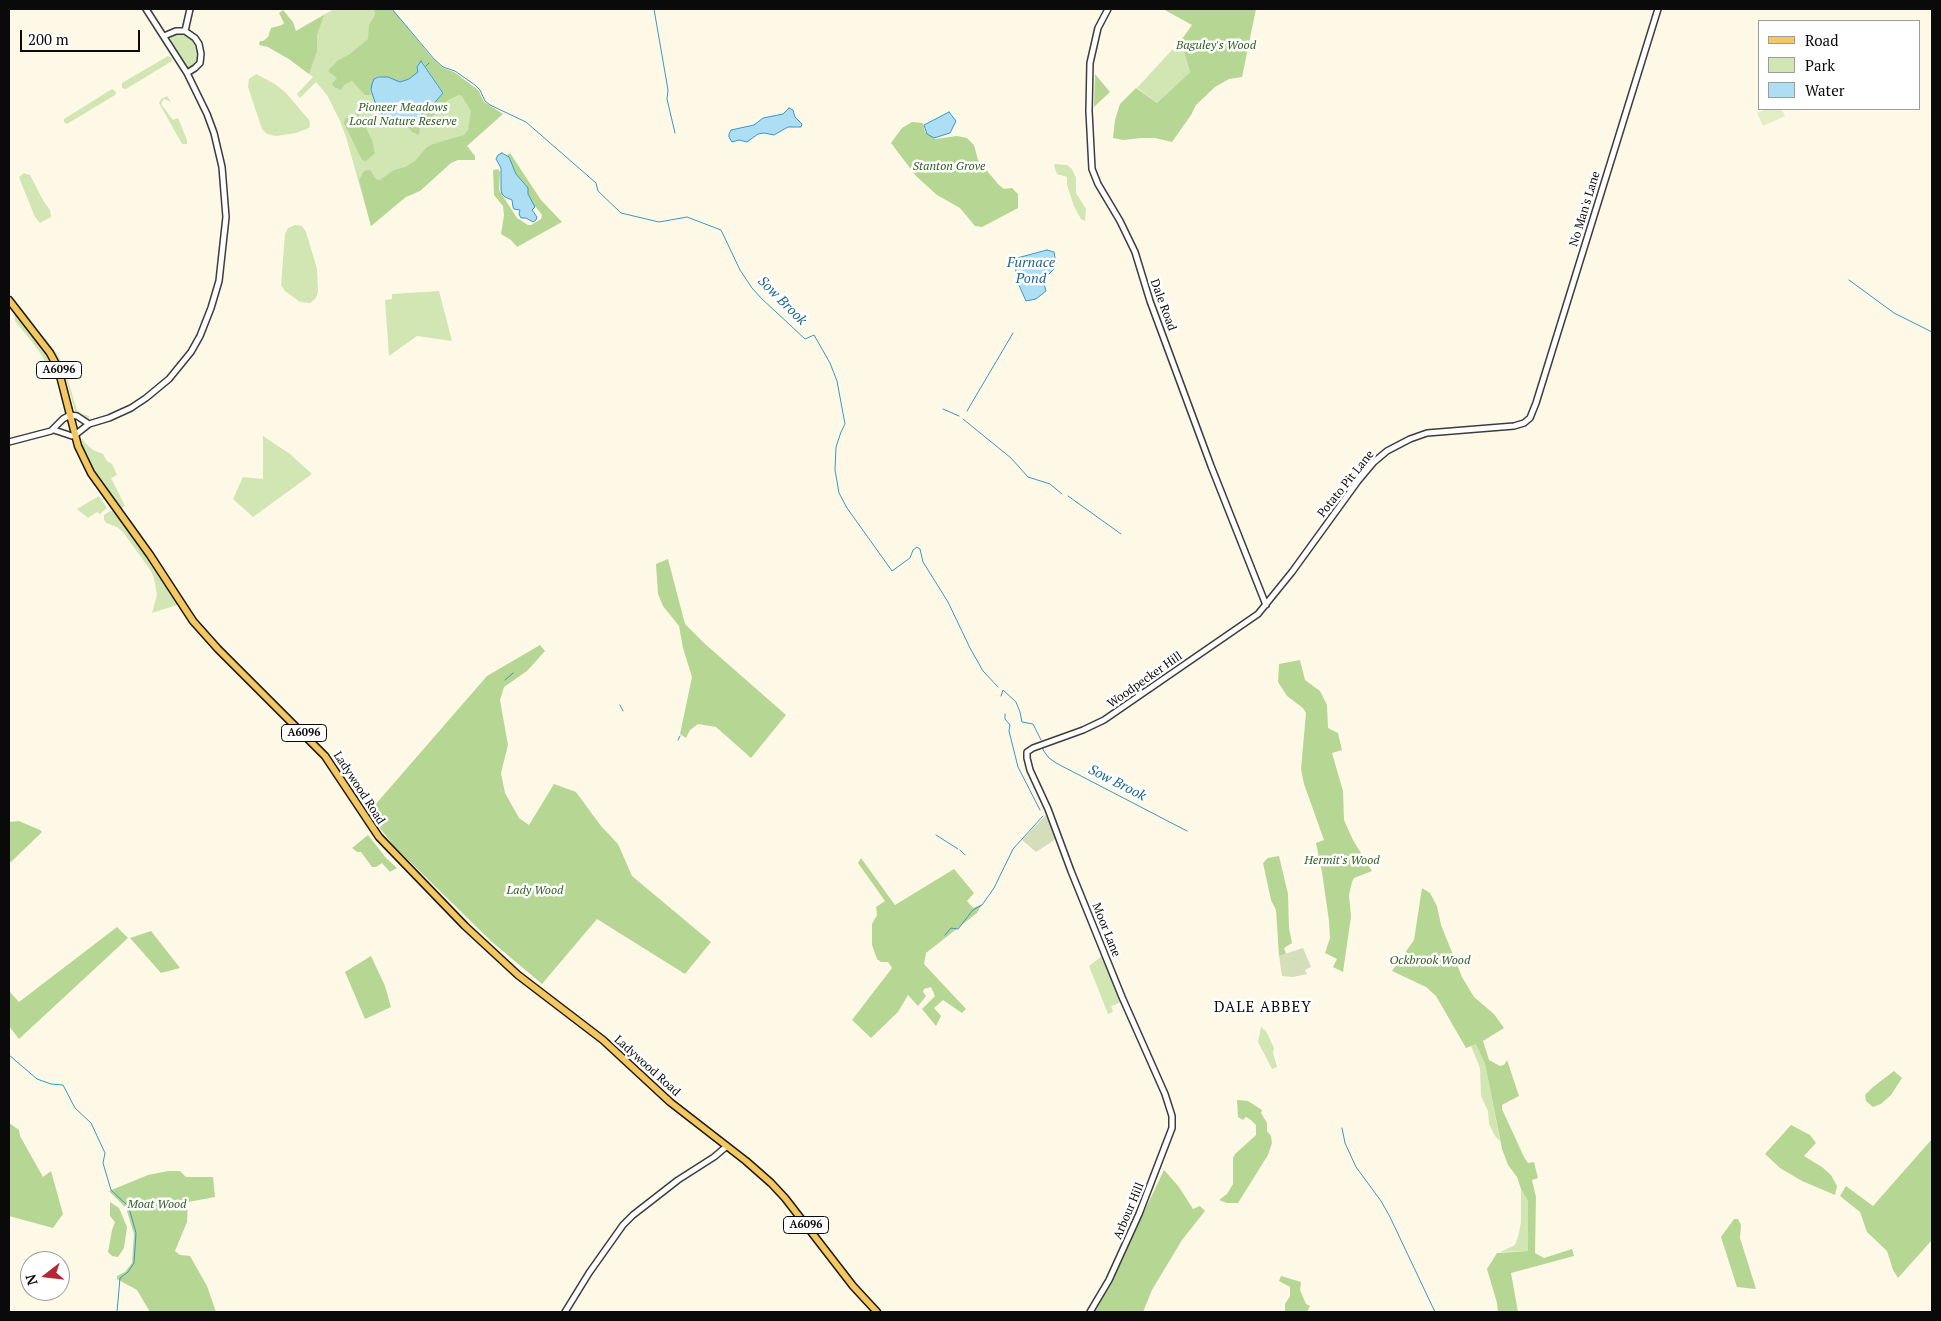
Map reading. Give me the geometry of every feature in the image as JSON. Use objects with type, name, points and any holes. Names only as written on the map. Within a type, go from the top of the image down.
[{"type":"main road","name":"Ladywood Road","points":[[9,300],[54,360],[62,380],[81,456],[193,621],[218,649],[325,756],[371,827],[395,855],[470,931],[518,975],[602,1040],[670,1102],[727,1146]]},
{"type":"main road","name":"A6096","points":[[727,1146],[759,1172],[783,1195],[853,1286],[877,1312]]},
{"type":"street","points":[[54,430],[72,436],[75,435],[89,424],[109,418],[131,408],[169,379],[191,352],[200,336],[213,304],[222,264],[226,217],[224,178],[207,114],[187,73],[146,9]]},
{"type":"street","points":[[186,31],[190,9]]},
{"type":"street","name":"Dale Road","points":[[1108,9],[1098,28],[1090,63],[1092,169],[1098,184],[1120,221],[1135,252],[1150,301],[1211,466],[1266,605]]},
{"type":"street","name":"No Man's Lane","points":[[1532,416],[1658,9]]},
{"type":"street","points":[[164,36],[176,31],[186,31],[199,44],[201,54],[198,65],[187,73]]},
{"type":"street","points":[[9,442],[54,430],[62,419],[70,415],[77,416],[89,424]]},
{"type":"street","name":"Potato Pit Lane","points":[[1266,605],[1358,481],[1383,454],[1403,442],[1427,432],[1517,425],[1526,422],[1532,416]]},
{"type":"street","name":"Woodpecker Hill","points":[[1026,755],[1033,748],[1083,730],[1104,720],[1254,617],[1266,605]]},
{"type":"street","name":"Moor Lane","points":[[1026,755],[1030,770],[1048,809],[1122,997],[1172,1112]]},
{"type":"street","name":"Arbour Hill","points":[[1090,1312],[1109,1280],[1139,1214],[1172,1128],[1172,1112]]},
{"type":"street","points":[[565,1312],[588,1273],[628,1220],[666,1189],[714,1157],[727,1146]]},
{"type":"green space","name":"Pioneer Meadows Local Nature Reserve","points":[[334,9],[392,9],[432,58],[443,68],[454,72],[478,90],[484,102],[501,113],[371,226],[346,137],[327,95],[316,82],[300,98],[297,94],[313,77],[289,59],[268,47]]},
{"type":"green space","points":[[374,9],[392,9],[432,58],[443,68],[454,72],[478,90],[484,102],[503,114],[467,146],[475,156],[475,160],[458,160],[451,163],[420,191],[406,197],[371,226],[359,180],[364,171],[370,170],[376,179],[380,180],[394,170],[405,167],[415,161],[427,147],[464,135],[468,130],[471,111],[462,96],[459,95],[448,100],[420,127],[419,135],[412,132],[406,124],[422,115],[444,93],[422,61],[417,66],[418,72],[409,79],[399,82],[388,77],[378,76],[374,79],[370,91],[371,95],[365,95],[352,81],[345,84],[341,90],[334,87],[332,84],[337,78],[328,71],[337,61],[350,54],[368,39],[369,25],[375,15]]},
{"type":"green space","name":"Baguley's Wood","points":[[1163,9],[1256,9],[1242,77],[1229,79],[1215,87],[1196,105],[1172,142],[1155,138],[1124,140],[1113,138],[1115,120],[1120,104],[1136,88],[1157,103],[1190,72],[1182,39],[1192,25]]},
{"type":"green space","points":[[283,10],[293,22],[296,31],[324,15],[317,35],[317,51],[309,74],[289,59],[268,47],[259,45],[260,41],[268,37],[271,28],[284,23],[279,13]]},
{"type":"green space","points":[[179,33],[191,37],[199,49],[198,62],[194,68],[185,67],[170,42],[171,35]]},
{"type":"green space","points":[[1182,39],[1190,72],[1157,103],[1137,88]]},
{"type":"green space","points":[[168,56],[172,58],[172,61],[126,89],[122,88],[122,83]]},
{"type":"green space","points":[[256,74],[275,84],[286,93],[309,120],[309,128],[296,133],[276,136],[267,134],[262,129],[248,87],[249,79]]},
{"type":"green space","points":[[1095,74],[1110,92],[1094,107]]},
{"type":"green space","points":[[112,89],[116,92],[115,95],[67,124],[64,122],[64,119]]},
{"type":"green space","points":[[167,96],[171,102],[164,99],[161,104],[173,120],[178,118],[187,144],[182,144],[159,103],[161,99]]},
{"type":"green space","points":[[1764,110],[1782,110],[1785,116],[1763,126],[1757,113]]},
{"type":"green space","points":[[354,114],[360,116],[372,140],[375,153],[366,161],[362,160],[344,123],[345,119]]},
{"type":"green space","name":"Stanton Grove","points":[[912,122],[923,123],[925,132],[935,139],[957,136],[967,138],[974,145],[978,160],[998,184],[1004,189],[1012,188],[1018,194],[1018,208],[982,227],[975,226],[960,208],[937,195],[916,176],[891,143],[902,128]]},
{"type":"green space","points":[[510,153],[541,200],[562,222],[517,247],[511,240],[501,234],[504,215],[503,206],[494,195],[493,170],[498,169],[500,172],[499,190],[517,218],[531,225],[541,219],[542,215],[531,201],[528,188],[516,174],[507,155]]},
{"type":"green space","points":[[1055,164],[1067,165],[1072,169],[1076,178],[1076,193],[1086,209],[1085,221],[1081,219],[1074,206],[1067,185],[1067,177],[1057,174]]},
{"type":"green space","points":[[24,173],[30,175],[50,210],[51,217],[40,223],[35,217],[19,177]]},
{"type":"green space","points":[[295,225],[302,226],[306,232],[317,269],[318,291],[316,298],[310,303],[300,302],[285,291],[281,285],[285,234],[288,228]]},
{"type":"green space","points":[[439,291],[452,341],[417,336],[389,356],[385,300],[392,299],[392,294]]},
{"type":"green space","points":[[20,306],[36,327],[18,307]]},
{"type":"green space","points":[[15,314],[49,359],[56,377],[52,376],[42,356],[15,321]]},
{"type":"green space","points":[[41,333],[58,355],[65,371],[77,410],[89,416],[89,419],[75,411],[65,375]]},
{"type":"green space","points":[[263,436],[290,454],[312,474],[253,517],[233,499],[243,477],[263,479]]},
{"type":"green space","points":[[83,438],[84,442],[93,450],[103,454],[107,461],[112,464],[117,475],[111,478],[125,506],[120,509],[90,468],[81,445]]},
{"type":"green space","points":[[99,496],[107,508],[100,514],[97,512],[88,518],[77,509]]},
{"type":"green space","points":[[114,511],[118,515],[180,604],[152,613],[157,595],[154,578],[123,532],[104,520],[104,515]]},
{"type":"green space","points":[[668,559],[685,624],[786,715],[751,758],[716,727],[698,724],[690,730],[686,738],[680,734],[692,677],[683,648],[679,626],[663,606],[658,594],[656,564]]},
{"type":"green space","name":"Lady Wood","points":[[540,645],[545,651],[527,671],[504,687],[500,700],[508,745],[501,773],[505,793],[519,818],[529,825],[554,784],[576,792],[601,826],[618,844],[632,876],[711,942],[685,974],[597,919],[542,984],[491,941],[394,846],[368,813],[487,676]]},
{"type":"green space","name":"Hermit's Wood","points":[[1300,660],[1305,680],[1320,691],[1327,705],[1328,728],[1338,733],[1342,750],[1332,753],[1343,791],[1344,820],[1353,840],[1372,871],[1354,878],[1352,882],[1349,895],[1351,917],[1343,972],[1333,967],[1337,959],[1325,953],[1330,938],[1329,921],[1316,843],[1324,840],[1304,784],[1301,769],[1306,713],[1303,708],[1287,696],[1278,682],[1279,664]]},
{"type":"green space","points":[[1046,815],[1056,839],[1036,852],[1022,840]]},
{"type":"green space","points":[[19,821],[42,832],[11,862],[9,861],[9,822]]},
{"type":"green space","points":[[368,835],[386,858],[397,868],[390,872],[382,863],[372,867],[361,852],[357,852],[352,848]]},
{"type":"green space","points":[[1279,856],[1288,894],[1289,928],[1292,943],[1284,948],[1286,954],[1279,956],[1276,910],[1271,900],[1263,863],[1268,858]]},
{"type":"green space","points":[[861,858],[895,905],[954,869],[974,893],[967,901],[973,908],[982,904],[977,913],[926,953],[924,964],[966,1009],[962,1013],[943,1000],[934,1008],[941,1016],[936,1026],[922,1009],[935,996],[931,987],[924,989],[923,992],[926,996],[918,1006],[908,995],[898,1012],[871,1038],[852,1020],[892,968],[888,962],[881,962],[877,959],[872,945],[872,924],[877,915],[876,907],[885,901],[858,863]]},
{"type":"green space","name":"Ockbrook Wood","points":[[1422,888],[1430,893],[1437,906],[1441,925],[1462,977],[1474,997],[1494,1014],[1504,1028],[1483,1041],[1489,1060],[1500,1066],[1504,1065],[1507,1060],[1519,1096],[1502,1105],[1502,1109],[1524,1157],[1528,1163],[1534,1162],[1538,1178],[1532,1180],[1536,1197],[1535,1253],[1544,1258],[1572,1249],[1574,1256],[1511,1273],[1518,1312],[1498,1312],[1487,1269],[1497,1253],[1528,1251],[1528,1201],[1517,1177],[1508,1165],[1502,1149],[1485,1064],[1476,1044],[1466,1048],[1436,996],[1426,987],[1392,971],[1414,940]]},
{"type":"green space","points":[[117,927],[128,938],[19,1039],[9,1026],[9,991],[19,1002]]},
{"type":"green space","points":[[151,931],[180,968],[161,973],[130,938]]},
{"type":"green space","points":[[1303,948],[1311,967],[1305,970],[1307,974],[1293,977],[1282,976],[1279,956]]},
{"type":"green space","points":[[371,956],[385,986],[391,1007],[365,1019],[345,972]]},
{"type":"green space","points":[[1102,956],[1122,1002],[1111,1006],[1113,1012],[1108,1014],[1089,966]]},
{"type":"green space","points":[[1261,1027],[1266,1031],[1274,1048],[1273,1053],[1277,1067],[1272,1069],[1258,1042]]},
{"type":"green space","points":[[1476,1043],[1485,1064],[1500,1141],[1489,1124],[1488,1111],[1481,1096],[1480,1068],[1471,1046]]},
{"type":"green space","points":[[1894,1071],[1902,1078],[1891,1095],[1881,1104],[1873,1107],[1866,1101],[1865,1095]]},
{"type":"green space","points":[[1237,1100],[1248,1101],[1262,1110],[1261,1113],[1267,1123],[1267,1131],[1271,1136],[1272,1143],[1268,1155],[1238,1203],[1227,1203],[1219,1200],[1227,1194],[1233,1184],[1233,1158],[1256,1135],[1256,1125],[1251,1120],[1246,1117],[1243,1120],[1238,1117]]},
{"type":"green space","points":[[9,1123],[19,1130],[20,1136],[43,1177],[51,1171],[63,1214],[53,1228],[9,1216]]},
{"type":"green space","points":[[1791,1125],[1810,1135],[1816,1143],[1804,1156],[1831,1175],[1837,1186],[1835,1195],[1802,1181],[1780,1168],[1765,1154]]},
{"type":"green space","points":[[1932,1139],[1932,1240],[1898,1278],[1893,1270],[1887,1251],[1867,1232],[1860,1212],[1840,1196],[1846,1186],[1873,1206]]},
{"type":"green space","points":[[1164,1170],[1179,1187],[1193,1209],[1200,1206],[1205,1211],[1182,1240],[1152,1290],[1143,1312],[1092,1312],[1113,1277]]},
{"type":"green space","name":"Moat Wood","points":[[180,1171],[186,1177],[213,1177],[215,1197],[188,1202],[187,1222],[175,1251],[180,1255],[190,1256],[207,1286],[216,1312],[150,1312],[137,1290],[117,1279],[117,1276],[125,1272],[132,1263],[134,1234],[126,1208],[109,1191],[148,1175]]},
{"type":"green space","points":[[1521,1189],[1528,1201],[1528,1251],[1500,1252],[1515,1245],[1518,1237],[1521,1222]]},
{"type":"green space","points":[[110,1202],[119,1208],[127,1227],[124,1248],[118,1257],[112,1256],[108,1252],[115,1222],[110,1216]]},
{"type":"green space","points":[[1734,1219],[1738,1219],[1741,1225],[1740,1238],[1756,1289],[1737,1287],[1721,1237]]},
{"type":"green space","points":[[1281,1276],[1301,1282],[1300,1290],[1306,1304],[1310,1306],[1307,1312],[1285,1312],[1285,1304],[1290,1296],[1290,1287],[1279,1281]]},
{"type":"water","points":[[421,61],[443,93],[431,107],[415,120],[403,124],[391,124],[383,116],[378,104],[375,102],[371,90],[374,79],[388,77],[400,82],[409,79],[418,72],[417,67]]},
{"type":"water","points":[[789,108],[793,110],[795,117],[802,124],[801,127],[788,127],[774,135],[758,134],[747,142],[739,140],[732,142],[729,137],[731,130],[754,125],[763,118],[783,114]]},
{"type":"water","points":[[949,112],[956,121],[950,133],[934,138],[927,134],[924,125]]},
{"type":"water","points":[[502,153],[509,157],[516,174],[528,188],[528,194],[535,207],[532,210],[537,217],[533,222],[526,218],[521,218],[520,210],[514,209],[512,200],[502,194],[501,168],[496,159]]},
{"type":"water","name":"Furnace Pond","points":[[1047,250],[1054,252],[1056,263],[1055,268],[1043,280],[1046,291],[1036,299],[1026,301],[1017,281],[1015,263],[1017,258]]},
{"type":"waterway","name":"Sow Brook","points":[[392,9],[434,59],[443,67],[455,71],[475,85],[480,90],[485,101],[490,105],[526,122],[596,183],[598,191],[621,213],[659,222],[687,217],[721,230],[740,270],[752,288],[805,339],[814,335],[830,363],[837,381],[845,424],[836,447],[835,470],[839,493],[847,508],[892,571],[910,558],[913,550],[917,547],[920,549],[923,562],[948,602],[970,648],[983,671],[998,687]]},
{"type":"waterway","points":[[654,9],[668,90],[667,99],[675,133]]},
{"type":"waterway","points":[[426,66],[429,63]]},
{"type":"waterway","points":[[1849,280],[1894,313],[1932,332]]},
{"type":"waterway","points":[[967,411],[1013,333]]},
{"type":"waterway","points":[[943,409],[959,416]]},
{"type":"waterway","points":[[963,419],[1011,458],[1028,477],[1050,484],[1062,494]]},
{"type":"waterway","points":[[1068,496],[1121,534]]},
{"type":"waterway","points":[[505,680],[513,673]]},
{"type":"waterway","name":"Sow Brook","points":[[1001,696],[1003,690],[1016,702],[1022,722],[1033,724],[1041,740]]},
{"type":"waterway","points":[[620,705],[623,711]]},
{"type":"waterway","points":[[1005,714],[1005,719],[1010,725],[1009,731],[1018,767],[1040,810]]},
{"type":"waterway","points":[[678,740],[680,736]]},
{"type":"waterway","name":"Sow Brook","points":[[1043,747],[1049,758],[1056,763],[1187,831]]},
{"type":"waterway","points":[[945,935],[951,928],[958,929],[973,910],[982,905],[994,888],[1013,849],[1043,816]]},
{"type":"waterway","points":[[936,835],[958,849]]},
{"type":"waterway","points":[[960,850],[965,855]]},
{"type":"waterway","points":[[9,1055],[37,1079],[51,1084],[63,1085],[75,1108],[91,1123],[105,1153],[103,1163],[111,1190],[128,1206],[136,1233],[134,1263],[128,1272],[120,1278],[117,1312]]},
{"type":"waterway","points":[[1342,1128],[1345,1143],[1356,1167],[1381,1201],[1390,1217],[1435,1312]]},
{"type":"district","name":"DALE ABBEY","points":[[1263,1008]]}]
